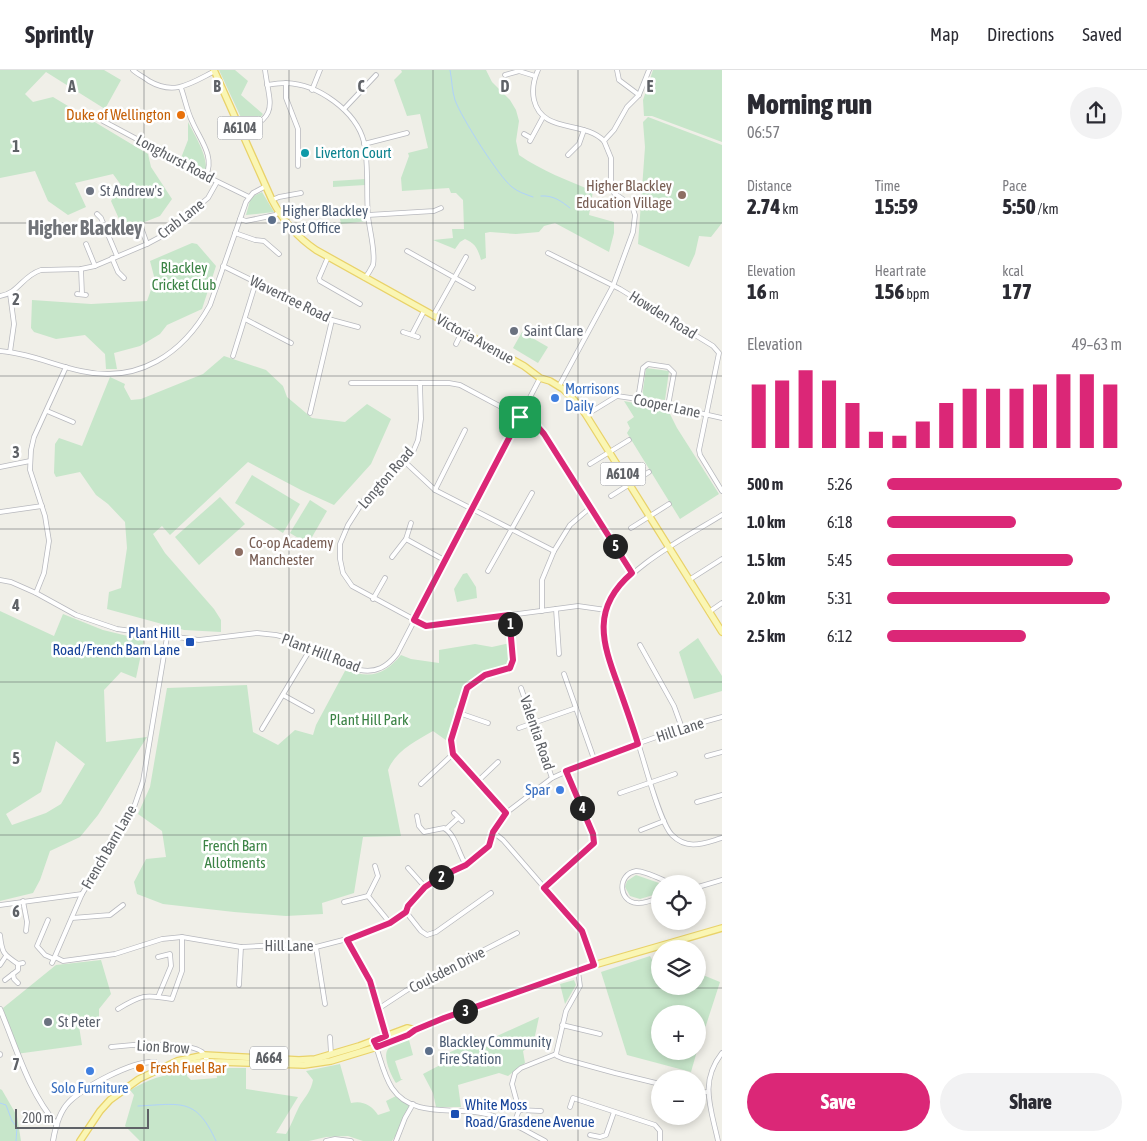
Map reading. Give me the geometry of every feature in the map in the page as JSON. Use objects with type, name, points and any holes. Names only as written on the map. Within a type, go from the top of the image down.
[{"type":"main road","name":"Victoria Avenue","points":[[214,71],[272,200],[291,228],[303,240],[328,257],[524,366],[540,378],[559,386],[571,396],[586,415],[722,632]]},
{"type":"main road","points":[[174,1064],[208,1062],[304,1066],[332,1061],[387,1040],[407,1028],[415,1030],[594,965],[722,928]]},
{"type":"main road","name":"A664","points":[[80,1141],[100,1110],[110,1100],[139,1079],[183,1059],[205,1055],[299,1060],[376,1044]]},
{"type":"street","points":[[133,70],[160,86],[172,88],[181,88],[214,71]]},
{"type":"street","points":[[243,134],[267,116],[270,100],[265,70]]},
{"type":"street","points":[[312,90],[320,70]]},
{"type":"street","points":[[538,70],[533,90],[534,102],[543,117],[554,123],[595,133],[604,141],[611,158],[612,190],[617,196],[631,205],[635,215],[633,232],[614,286],[559,386]]},
{"type":"street","points":[[617,70],[619,80],[639,95]]},
{"type":"street","points":[[604,141],[614,130],[627,107],[639,95],[650,70]]},
{"type":"street","points":[[505,75],[511,71],[519,71],[535,76]]},
{"type":"street","points":[[344,109],[376,75]]},
{"type":"street","points":[[267,85],[286,83],[312,90],[329,98],[344,109],[356,123],[364,144],[368,215],[373,257],[372,265],[366,278]]},
{"type":"street","points":[[286,83],[286,98],[297,124],[298,166]]},
{"type":"street","points":[[181,88],[191,120],[208,155],[210,166],[206,176]]},
{"type":"street","points":[[524,134],[530,139],[543,117]]},
{"type":"street","name":"Longhurst Road","points":[[103,121],[249,197]]},
{"type":"street","points":[[568,155],[579,144],[584,130]]},
{"type":"street","points":[[364,144],[407,133]]},
{"type":"street","name":"Crab Lane","points":[[10,294],[36,271],[81,269],[95,266],[162,236],[208,198],[217,182]]},
{"type":"street","points":[[0,351],[43,359],[94,374],[114,374],[142,368],[168,355],[187,339],[210,305],[249,197],[266,186]]},
{"type":"street","points":[[272,200],[301,193]]},
{"type":"street","points":[[368,215],[434,211],[440,208]]},
{"type":"street","points":[[240,219],[246,221],[275,215],[279,212]]},
{"type":"street","points":[[97,214],[101,218],[117,256]]},
{"type":"street","points":[[142,230],[147,244]]},
{"type":"street","points":[[235,233],[255,240],[264,240],[279,254]]},
{"type":"street","points":[[86,244],[95,266]]},
{"type":"street","points":[[407,251],[473,288]]},
{"type":"street","name":"Howden Road","points":[[548,253],[614,286],[713,346],[719,352],[707,414]]},
{"type":"street","points":[[328,257],[319,278],[320,281],[360,304]]},
{"type":"street","points":[[433,316],[466,257]]},
{"type":"street","points":[[112,258],[118,272],[124,278]]},
{"type":"street","name":"Wavertree Road","points":[[223,266],[332,320],[358,327]]},
{"type":"street","points":[[81,269],[82,294]]},
{"type":"street","points":[[233,356],[256,282]]},
{"type":"street","points":[[0,296],[10,294],[14,324],[10,352]]},
{"type":"street","points":[[412,334],[424,311]]},
{"type":"street","points":[[245,319],[291,343]]},
{"type":"street","points":[[310,412],[332,320]]},
{"type":"street","points":[[403,332],[418,337]]},
{"type":"street","points":[[456,344],[462,332]]},
{"type":"street","points":[[638,399],[643,368],[648,364],[668,367],[674,373],[668,406]]},
{"type":"street","points":[[36,593],[44,573],[49,546],[47,522],[33,480],[30,461],[34,437],[66,367]]},
{"type":"street","name":"Plant Hill Road","points":[[0,580],[11,582],[36,593],[76,615],[117,629],[199,640],[267,634],[288,638],[360,670],[376,670],[386,666],[397,654],[540,378]]},
{"type":"street","points":[[351,383],[460,385],[537,426],[632,573]]},
{"type":"street","name":"Longton Road","points":[[420,383],[421,420],[418,440],[413,452],[364,500],[348,525],[340,544],[340,559],[343,573],[352,586],[426,626],[578,606],[606,610]]},
{"type":"street","name":"Cooper Lane","points":[[586,415],[617,396],[722,418]]},
{"type":"street","points":[[47,411],[73,422]]},
{"type":"street","points":[[707,414],[699,450],[700,455],[722,491]]},
{"type":"street","points":[[435,490],[465,430]]},
{"type":"street","points":[[590,464],[629,440]]},
{"type":"street","points":[[0,467],[30,461]]},
{"type":"street","points":[[404,462],[435,490],[554,551]]},
{"type":"street","points":[[611,496],[649,472]]},
{"type":"street","points":[[488,571],[532,492]]},
{"type":"street","points":[[631,528],[669,504]]},
{"type":"street","points":[[0,512],[42,506]]},
{"type":"street","points":[[542,612],[542,580],[554,551],[574,520],[591,507]]},
{"type":"street","points":[[722,515],[632,573],[620,586],[606,610],[603,636],[607,655],[664,822],[671,834],[683,842],[696,845],[722,838]]},
{"type":"street","points":[[392,557],[406,539],[412,523]]},
{"type":"street","points":[[406,539],[446,560]]},
{"type":"street","points":[[689,580],[722,559]]},
{"type":"street","points":[[373,599],[385,578]]},
{"type":"street","points":[[709,612],[722,603]]},
{"type":"street","points":[[556,609],[559,654]]},
{"type":"street","points":[[506,813],[453,754],[451,740],[467,688],[485,675],[510,668],[513,660],[509,615]]},
{"type":"street","name":"French Barn Lane","points":[[53,960],[82,894],[133,810],[144,781],[167,637]]},
{"type":"street","points":[[640,644],[674,706],[682,728]]},
{"type":"street","points":[[262,729],[311,648]]},
{"type":"street","points":[[564,674],[594,759]]},
{"type":"street","name":"Valentia Road","points":[[521,688],[552,778]]},
{"type":"street","points":[[283,695],[312,711]]},
{"type":"street","points":[[519,728],[576,708]]},
{"type":"street","points":[[459,713],[488,723]]},
{"type":"street","name":"Hill Lane","points":[[53,960],[63,961],[116,954],[162,939],[182,937],[241,947],[281,945],[316,947],[347,940],[390,923],[406,912],[408,906],[425,887],[442,876],[466,865],[489,846],[493,832],[506,813],[552,778],[594,759],[682,728],[722,717]]},
{"type":"street","points":[[708,756],[722,752]]},
{"type":"street","points":[[421,784],[453,754]]},
{"type":"street","points":[[477,782],[498,762]]},
{"type":"street","points":[[544,888],[594,843],[593,834],[566,771]]},
{"type":"street","points":[[620,793],[675,774]]},
{"type":"street","points":[[697,802],[722,795]]},
{"type":"street","points":[[446,830],[460,819],[454,813]]},
{"type":"street","points":[[417,816],[418,826],[424,832],[444,828],[450,832],[466,865]]},
{"type":"street","points":[[641,830],[664,822]]},
{"type":"street","points":[[493,832],[503,840],[582,931],[594,965]]},
{"type":"street","points":[[344,902],[368,896],[378,876],[375,866]]},
{"type":"street","points":[[408,868],[425,887]]},
{"type":"street","points":[[651,876],[639,871],[631,873],[623,881],[622,889],[629,900],[638,904],[651,900]]},
{"type":"street","points":[[706,884],[722,880]]},
{"type":"street","points":[[406,912],[421,931],[427,935],[436,932],[491,893]]},
{"type":"street","points":[[0,905],[82,894]]},
{"type":"street","points":[[368,896],[390,923]]},
{"type":"street","points":[[23,901],[27,922],[26,931]]},
{"type":"street","points":[[72,918],[110,915],[122,906]]},
{"type":"street","points":[[48,920],[37,946],[45,955],[53,960]]},
{"type":"street","name":"Coulsden Drive","points":[[378,1009],[407,990],[517,933]]},
{"type":"street","points":[[0,935],[1,949],[6,956],[20,964],[18,970],[5,980]]},
{"type":"street","points":[[118,1009],[138,997],[172,999],[182,971],[182,937]]},
{"type":"street","points":[[347,940],[370,981],[387,1040]]},
{"type":"street","points":[[239,985],[241,947]]},
{"type":"street","points":[[316,947],[325,1004]]},
{"type":"street","points":[[158,957],[170,954],[171,966],[158,997]]},
{"type":"street","points":[[0,965],[6,956]]},
{"type":"street","points":[[556,1054],[568,1004],[580,986],[578,971]]},
{"type":"street","points":[[13,974],[14,979],[18,983]]},
{"type":"street","points":[[0,1009],[16,1054],[26,1075],[43,1109],[57,1125]]},
{"type":"street","points":[[562,1025],[600,1034]]},
{"type":"street","points":[[330,1037],[332,1061]]},
{"type":"street","name":"Lion Brow","points":[[111,1047],[146,1044],[193,1048],[201,1051],[208,1062]]},
{"type":"street","points":[[376,1044],[392,1087],[403,1098],[413,1104],[434,1110],[481,1113],[514,1124],[545,1141]]},
{"type":"street","points":[[718,1141],[707,1092],[713,1066],[722,1053]]},
{"type":"street","points":[[556,1054],[564,1059],[651,1082]]},
{"type":"street","points":[[514,1124],[519,1110],[512,1084],[515,1073],[521,1068],[556,1054]]},
{"type":"street","points":[[53,1141],[57,1125],[67,1103],[84,1090],[115,1073],[146,1062],[155,1062],[160,1069]]},
{"type":"street","points":[[570,1107],[573,1098],[656,1125],[660,1131],[660,1141]]},
{"type":"street","points":[[396,1141],[413,1104]]},
{"type":"street","points":[[519,1110],[541,1111]]},
{"type":"street","points":[[590,1135],[602,1137],[606,1135],[614,1112]]},
{"type":"street","points":[[326,1141],[335,1139],[351,1141]]},
{"type":"green space","points":[[0,70],[104,70],[121,80],[105,109],[46,72],[25,94],[33,102],[53,97],[148,154],[151,167],[172,199],[160,216],[124,230],[111,201],[121,185],[113,174],[75,183],[86,207],[68,215],[48,201],[35,171],[0,178]]},
{"type":"green space","points":[[219,70],[235,70],[248,81],[241,95],[263,114],[256,123],[248,127],[244,124]]},
{"type":"green space","points":[[401,70],[486,70],[492,82],[510,100],[516,110],[519,121],[516,141],[519,155],[546,171],[593,191],[589,215],[614,222],[614,233],[609,252],[555,223],[544,226],[539,232],[516,234],[485,233],[486,258],[481,260],[476,247],[465,239],[455,249],[433,240],[453,238],[452,229],[464,229],[463,200],[456,193],[451,193],[449,188],[402,191],[401,178],[409,156],[408,153],[428,148],[420,114],[407,116],[394,80],[402,72]]},
{"type":"green space","points":[[653,70],[722,70],[722,142],[652,116],[644,116],[643,100]]},
{"type":"green space","name":"Higher Blackley Education Village","points":[[648,117],[722,145],[722,223],[711,237],[699,236],[695,254],[689,267],[638,244],[645,147],[643,122]]},
{"type":"green space","points":[[188,122],[203,151],[206,170],[198,168],[181,158],[188,140]]},
{"type":"green space","points":[[365,179],[365,185],[333,187],[333,181]]},
{"type":"green space","points":[[262,192],[274,212],[246,215],[251,197]]},
{"type":"green space","points":[[367,217],[368,221],[341,224],[340,219]]},
{"type":"green space","name":"Blackley Cricket Club","points":[[192,243],[197,244],[216,266],[202,309],[167,325],[160,334],[140,346],[114,353],[117,369],[106,369],[105,354],[85,335],[56,339],[34,332],[31,328],[32,300],[91,304],[147,301],[152,287],[156,284],[150,261]]},
{"type":"green space","points":[[522,332],[548,347],[538,363],[513,348]]},
{"type":"green space","points":[[224,356],[266,370],[283,386],[287,397],[312,418],[345,422],[367,404],[391,419],[371,464],[334,505],[248,462],[170,535],[162,526],[153,534],[165,553],[214,609],[221,620],[221,632],[184,630],[107,609],[109,592],[121,588],[127,548],[125,522],[108,504],[96,495],[80,472],[56,477],[54,473],[55,444],[59,438],[82,446],[110,377],[125,384],[124,387],[131,400],[141,399],[203,374]]},
{"type":"green space","points":[[646,368],[669,371],[665,400],[642,397]]},
{"type":"green space","points":[[624,401],[668,410],[677,428],[719,494],[680,519],[627,433],[630,428],[627,422],[634,417]]},
{"type":"green space","points":[[252,475],[300,504],[283,533],[235,503]]},
{"type":"green space","points":[[220,497],[245,524],[199,565],[175,537]]},
{"type":"green space","points":[[310,500],[327,511],[308,544],[290,533]]},
{"type":"green space","points":[[467,573],[476,587],[477,598],[457,602],[454,589],[463,574]]},
{"type":"green space","points":[[0,611],[54,636],[63,614],[103,630],[144,640],[136,678],[121,672],[104,690],[106,742],[147,737],[98,815],[80,837],[50,851],[40,880],[33,893],[0,901]],"holes":[[[56,741],[85,764],[61,804],[46,813],[12,825],[6,814],[41,792]]]},
{"type":"green space","points":[[698,638],[722,676],[722,691],[694,699],[679,652]]},
{"type":"green space","points":[[510,643],[511,659],[508,666],[489,670],[472,678],[464,688],[454,709],[455,715],[450,743],[433,731],[413,742],[396,757],[388,770],[401,836],[363,837],[354,893],[322,903],[323,914],[286,916],[234,912],[163,904],[137,894],[134,882],[146,859],[166,857],[162,831],[138,814],[150,787],[167,688],[247,685],[253,732],[278,745],[295,730],[313,735],[316,725],[346,669],[362,674],[377,673],[389,667],[401,655],[411,659],[439,663],[439,650],[475,644],[492,647]]},
{"type":"green space","points":[[636,875],[651,880],[651,896],[640,899],[630,896],[625,887],[627,881]]},
{"type":"green space","points":[[650,956],[651,995],[706,995],[706,976],[720,982],[706,1025],[706,1005],[651,1005],[651,1060],[694,1060],[692,1070],[683,1070],[627,1055],[601,972]]},
{"type":"green space","points":[[101,960],[111,994],[99,1009],[99,1019],[78,1020],[82,1045],[16,1054],[3,1008],[56,965]]},
{"type":"green space","points":[[574,980],[576,985],[565,1004],[560,984]]},
{"type":"green space","points":[[539,1017],[533,1045],[523,1051],[525,1063],[508,1076],[499,1073],[458,1085],[461,1107],[436,1107],[433,1093],[423,1074],[442,1064],[441,1056],[455,1050],[454,1044],[476,1036],[483,1047],[499,1045],[497,1036]]},
{"type":"green space","points":[[409,1040],[413,1055],[395,1061],[401,1079],[403,1079],[396,1083],[388,1066],[387,1051],[393,1045]]},
{"type":"green space","points":[[340,1064],[351,1103],[359,1102],[366,1104],[373,1108],[378,1115],[390,1111],[386,1101],[398,1095],[411,1105],[392,1141],[363,1141],[348,1136],[326,1137],[309,1141],[140,1141],[125,1126],[134,1095],[130,1090],[143,1083],[157,1077],[180,1073],[187,1073],[191,1080],[217,1078],[216,1068],[246,1068],[246,1089],[298,1097],[276,1133],[286,1134],[312,1084],[313,1080],[306,1071]]},
{"type":"green space","points":[[0,1089],[17,1116],[21,1141],[0,1141]]},
{"type":"waterway","points":[[450,70],[455,100],[481,146],[498,172],[512,187],[519,192],[533,197]]},
{"type":"waterway","points":[[541,196],[553,198],[570,208]]},
{"type":"waterway","points":[[0,1103],[6,1105],[12,1121],[17,1127],[16,1141]]},
{"type":"waterway","points":[[138,1106],[166,1104],[186,1106],[194,1110],[201,1117],[216,1141]]},
{"type":"place","name":"Duke of Wellington","points":[[181,115]]},
{"type":"place","name":"Liverton Court","points":[[305,153]]},
{"type":"place","name":"St Andrew's","points":[[90,191]]},
{"type":"place","name":"Higher Blackley Education Village","points":[[682,195]]},
{"type":"place","name":"Higher Blackley Post Office","points":[[272,220]]},
{"type":"place","name":"Saint Clare","points":[[514,331]]},
{"type":"place","name":"Morrisons Daily","points":[[555,398]]},
{"type":"place","name":"Co-op Academy Manchester","points":[[239,552]]},
{"type":"place","name":"Plant Hill Road/French Barn Lane","points":[[190,642]]},
{"type":"place","name":"Spar","points":[[560,790]]},
{"type":"place","name":"St Peter","points":[[48,1022]]},
{"type":"place","name":"Blackley Community Fire Station","points":[[429,1051]]},
{"type":"place","name":"Fresh Fuel Bar","points":[[140,1068]]},
{"type":"place","name":"Solo Furniture","points":[[90,1071]]},
{"type":"place","name":"White Moss Road/Grasdene Avenue","points":[[455,1114]]},
{"type":"district","name":"Higher Blackley","points":[[85,228]]},
{"type":"route","points":[[520,417],[537,426],[544,434],[632,573],[620,586],[606,610],[603,636],[607,655],[638,744],[566,771],[593,834],[594,843],[544,888],[582,931],[594,965],[444,1018],[377,1047],[374,1041],[386,1036],[370,981],[347,940],[390,923],[406,912],[408,906],[425,887],[442,876],[466,865],[489,846],[493,832],[506,813],[453,754],[451,740],[467,688],[485,675],[510,668],[513,660],[509,615],[426,626],[414,620],[520,417]]},
{"type":"park label","name":"Plant Hill Park","points":[[369,720]]},
{"type":"park label","name":"French Barn Allotments","points":[[235,854]]}]
